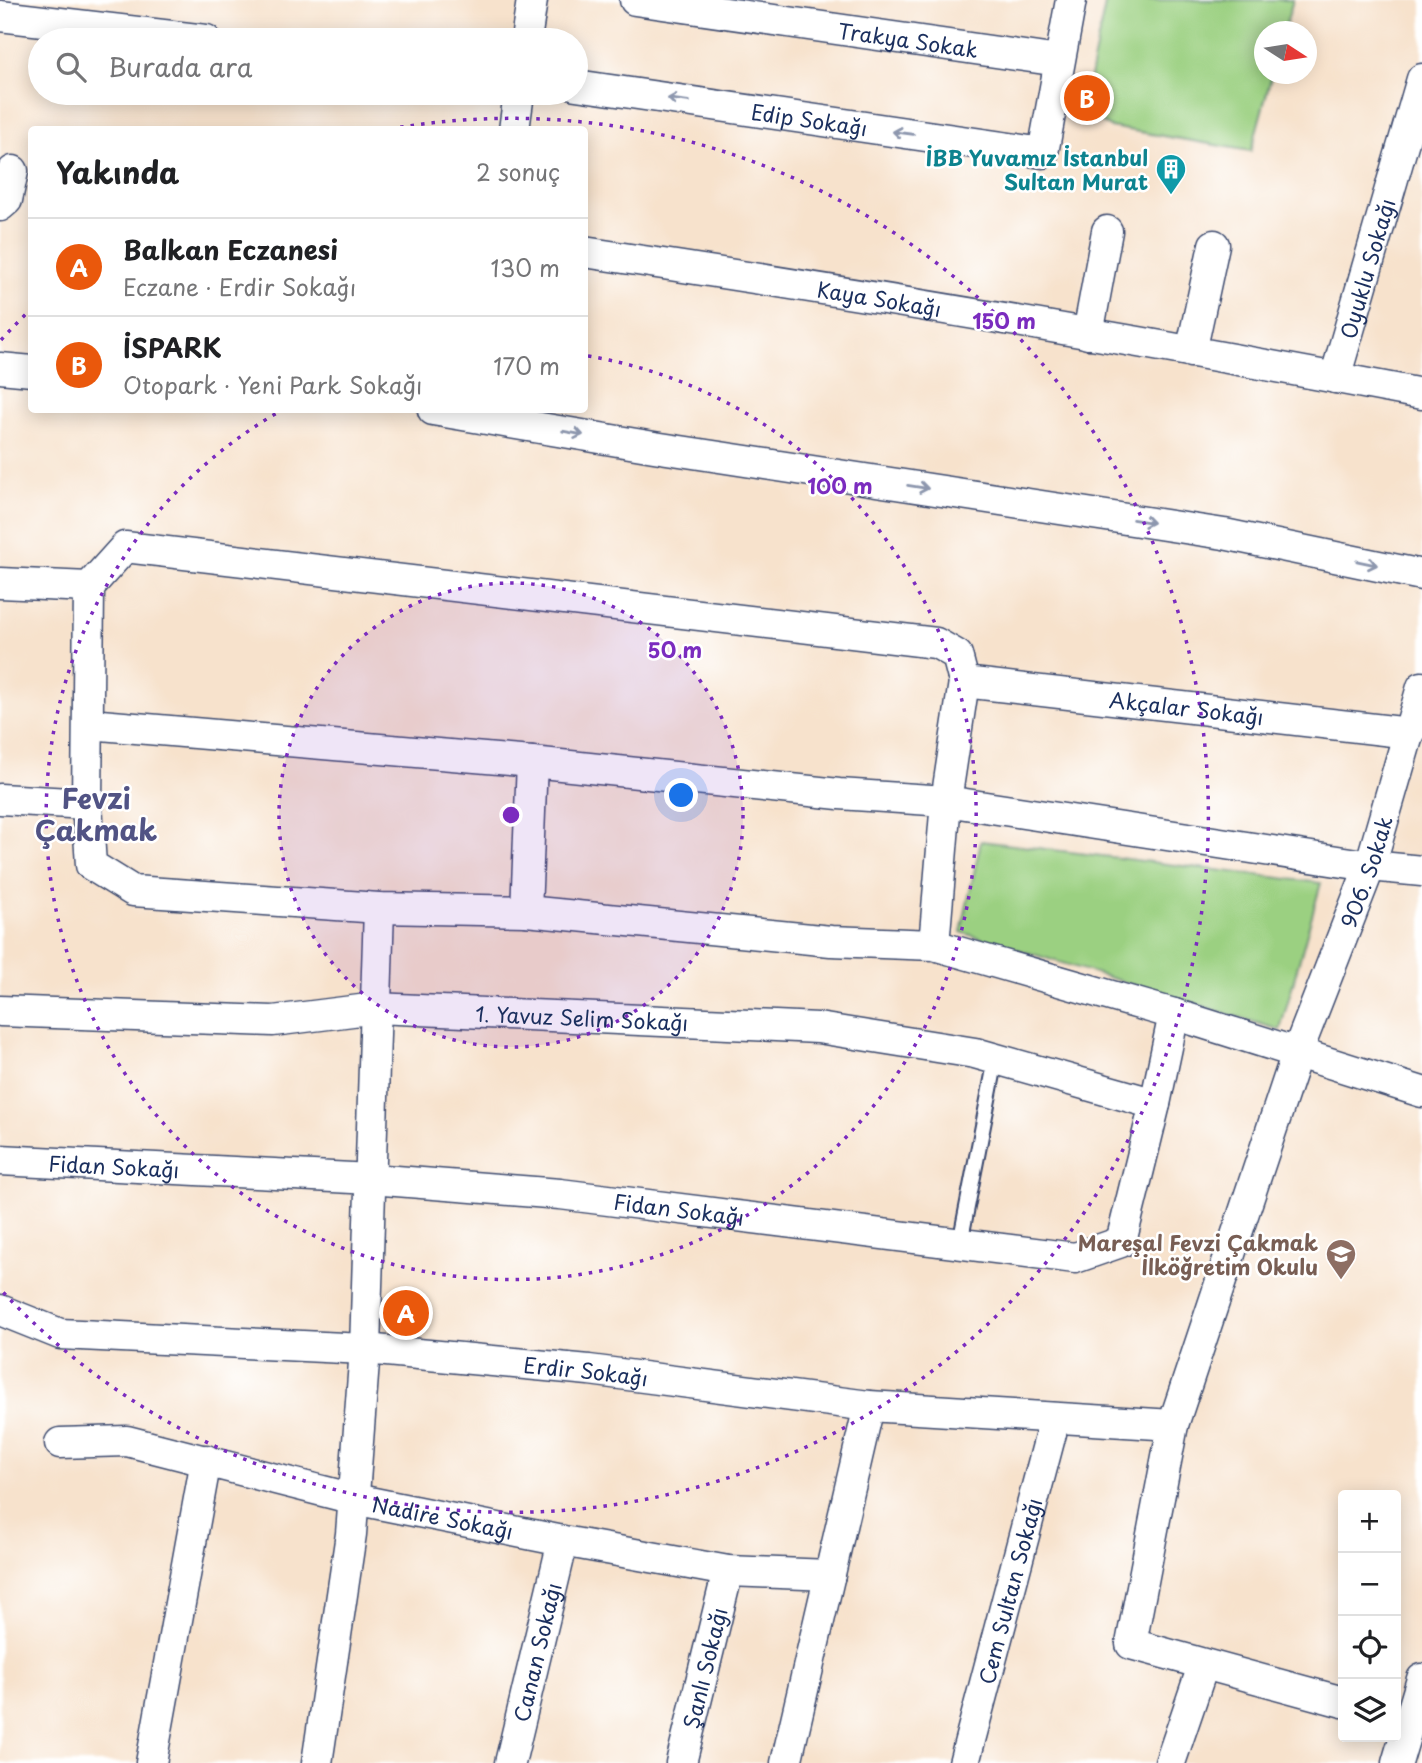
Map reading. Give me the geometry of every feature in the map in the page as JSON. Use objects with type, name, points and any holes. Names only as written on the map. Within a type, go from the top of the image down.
[{"type":"street","points":[[528,28],[532,0]]},
{"type":"street","name":"Trakya Sokak","points":[[635,0],[734,7],[1059,61]]},
{"type":"street","points":[[1059,61],[1071,0]]},
{"type":"street","points":[[0,16],[103,28]]},
{"type":"street","name":"Edip Sokağı","points":[[588,87],[1043,153],[1059,61]]},
{"type":"street","name":"Oyuklu Sokağı","points":[[1335,378],[1422,79]]},
{"type":"street","points":[[515,126],[517,105]]},
{"type":"street","points":[[0,206],[7,200],[15,172]]},
{"type":"street","points":[[1088,334],[1107,231]]},
{"type":"street","points":[[1191,352],[1214,246]]},
{"type":"street","name":"Kaya Sokağı","points":[[588,253],[829,289],[1422,394]]},
{"type":"street","points":[[0,368],[28,371]]},
{"type":"street","points":[[480,413],[654,447],[1224,534],[1422,575]]},
{"type":"street","points":[[934,946],[946,802],[964,682],[957,656],[936,643],[125,547],[89,587],[87,804],[91,865],[133,891],[379,908],[526,911],[831,941],[934,946],[1174,1014],[1422,1092]]},
{"type":"street","points":[[0,583],[89,587]]},
{"type":"street","name":"Akçalar Sokağı","points":[[964,682],[1410,733]]},
{"type":"street","name":"906. Sokak","points":[[1203,1666],[1131,1644],[1173,1425],[1297,1053],[1370,866],[1422,687]]},
{"type":"street","points":[[89,724],[532,762],[839,794],[946,802],[1422,872]]},
{"type":"street","points":[[526,911],[532,762]]},
{"type":"street","points":[[0,799],[87,804]]},
{"type":"street","points":[[317,1763],[351,1534],[365,1349],[379,908]]},
{"type":"street","name":"1. Yavuz Selim Sokağı","points":[[0,1011],[273,1021],[376,1008],[818,1028],[975,1053],[1155,1104]]},
{"type":"street","name":"Fidan Sokağı","points":[[0,1160],[372,1179],[560,1195],[1075,1258],[1121,1242],[1174,1014]]},
{"type":"street","name":"Erdir Sokağı","points":[[0,1310],[60,1334],[365,1349],[589,1370],[869,1406],[1173,1425]]},
{"type":"street","points":[[786,1763],[869,1406]]},
{"type":"street","name":"Cem Sultan Sokağı","points":[[964,1763],[1055,1418]]},
{"type":"street","name":"Nadire Sokağı","points":[[60,1443],[127,1441],[354,1500],[727,1571],[830,1575]]},
{"type":"street","points":[[150,1763],[206,1460]]},
{"type":"street","name":"Canan Sokağı","points":[[510,1763],[564,1541]]},
{"type":"street","name":"Şanlı Sokağı","points":[[681,1763],[727,1571]]},
{"type":"street","points":[[1170,1763],[1203,1666],[1338,1701]]},
{"type":"street","points":[[1397,1763],[1402,1718],[1422,1679]]},
{"type":"lane","points":[[960,1243],[996,1059]]},
{"type":"green space","points":[[1106,0],[1293,0],[1287,21],[1254,21],[1254,84],[1269,84],[1251,151],[1110,127],[1086,114],[1087,91]]},
{"type":"green space","points":[[981,841],[1321,883],[1280,1030],[961,932]]},
{"type":"place","name":"İSPARK","points":[[1087,98]]},
{"type":"place","name":"İBB Yuvamız İstanbul Sultan Murat","points":[[1171,196]]},
{"type":"place","name":"Mareşal Fevzi Çakmak İlköğretim Okulu","points":[[1341,1281]]},
{"type":"place","name":"Balkan Eczanesi","points":[[406,1313]]},
{"type":"district","name":"Fevzi Çakmak","points":[[96,813]]}]
